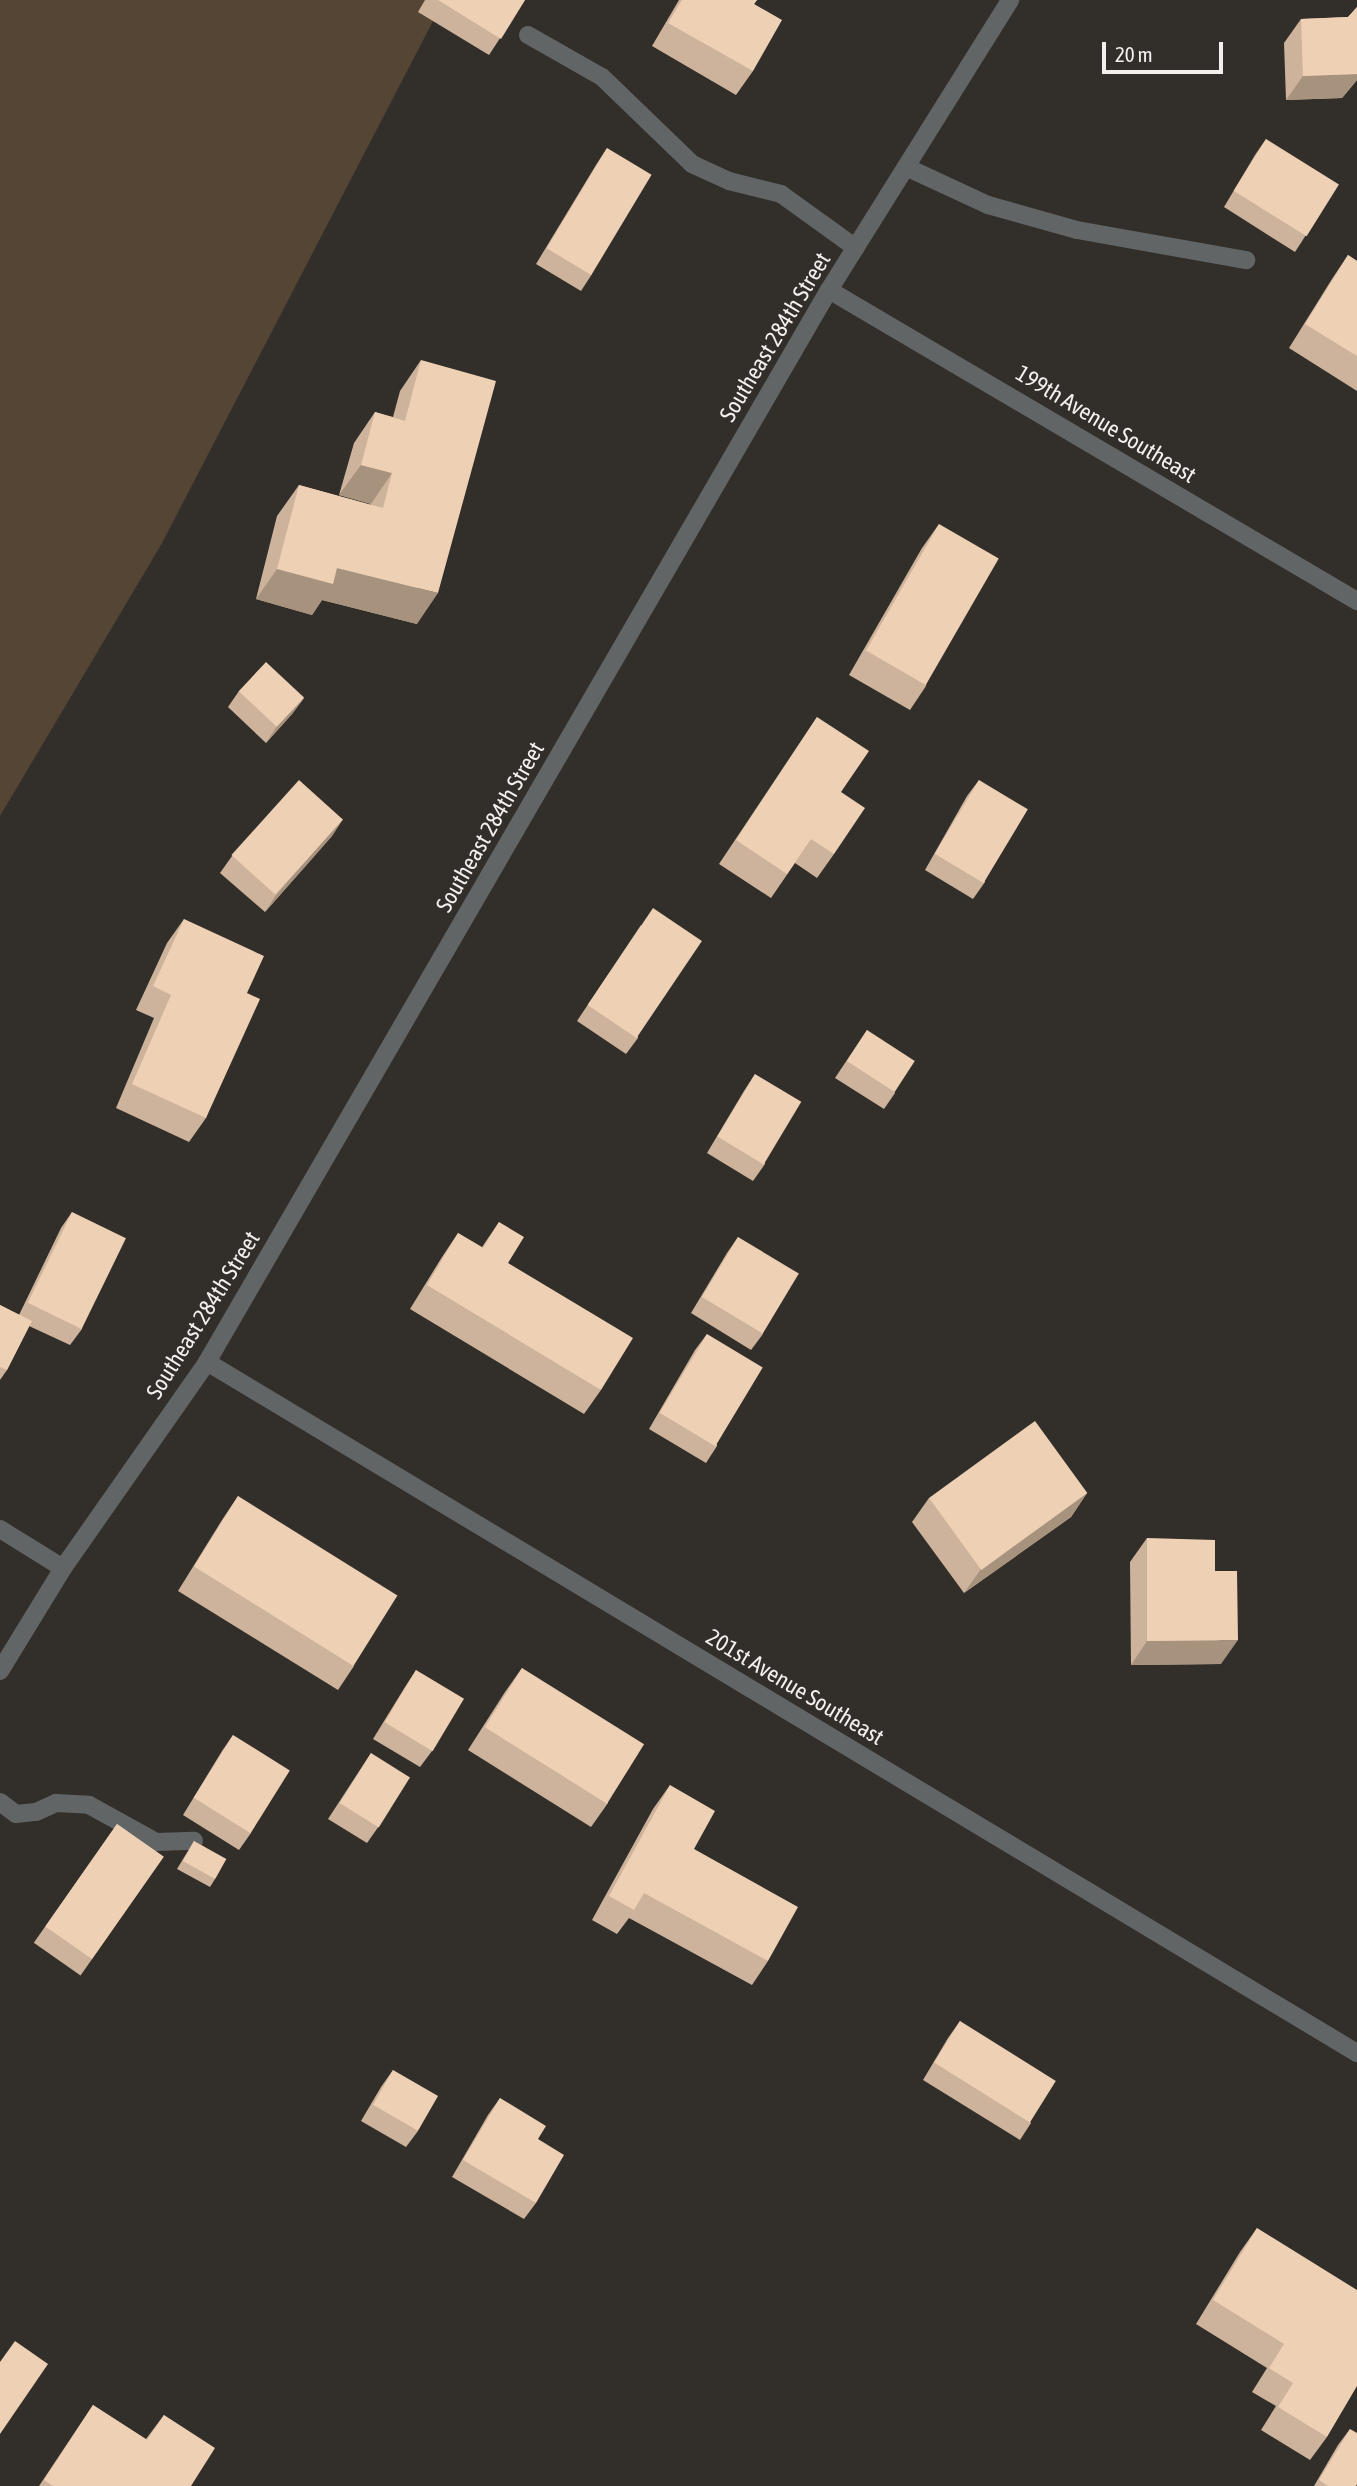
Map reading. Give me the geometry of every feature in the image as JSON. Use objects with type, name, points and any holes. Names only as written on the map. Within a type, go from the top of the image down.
[{"type":"street","name":"Southeast 284th Street","points":[[0,1671],[63,1568],[207,1362],[829,290],[1010,0]]},
{"type":"street","points":[[528,35],[602,77],[692,164],[729,181],[781,194],[856,248]]},
{"type":"street","points":[[906,167],[988,205],[1077,230],[1246,260]]},
{"type":"street","name":"199th Avenue Southeast","points":[[829,290],[1357,601]]},
{"type":"street","name":"201st Avenue Southeast","points":[[207,1362],[1357,2053]]},
{"type":"street","points":[[0,1529],[63,1568]]},
{"type":"street","points":[[0,1802],[16,1814],[36,1812],[56,1803],[89,1805],[156,1842],[194,1842]]},
{"type":"shaded area","points":[[0,0],[444,0],[161,545],[0,816]]},
{"type":"building","points":[[438,0],[525,0],[501,39]]},
{"type":"building","points":[[682,0],[757,0],[754,4],[782,20],[753,71],[668,23]]},
{"type":"building","points":[[1357,7],[1357,74],[1303,76],[1301,19],[1348,17]]},
{"type":"building","points":[[1266,139],[1339,185],[1307,236],[1234,191]]},
{"type":"building","points":[[607,148],[652,175],[591,275],[547,248]]},
{"type":"building","points":[[1348,255],[1357,261],[1357,356],[1305,324]]},
{"type":"building","points":[[421,360],[496,381],[438,593],[337,568],[333,584],[277,569],[299,485],[383,508],[392,473],[361,465],[375,412],[405,421]]},
{"type":"building","points":[[939,524],[999,558],[926,685],[866,650]]},
{"type":"building","points":[[266,662],[304,697],[277,727],[239,691]]},
{"type":"building","points":[[817,717],[869,751],[841,792],[865,808],[834,854],[811,839],[787,874],[736,840]]},
{"type":"building","points":[[299,780],[343,819],[275,895],[231,855]]},
{"type":"building","points":[[979,780],[1028,809],[984,883],[935,854]]},
{"type":"building","points":[[653,908],[702,941],[636,1038],[588,1005]]},
{"type":"building","points":[[184,919],[264,956],[247,993],[260,999],[206,1118],[132,1084],[171,995],[153,986]]},
{"type":"building","points":[[867,1030],[915,1061],[895,1092],[847,1061]]},
{"type":"building","points":[[755,1074],[801,1102],[764,1164],[717,1137]]},
{"type":"building","points":[[72,1212],[126,1238],[82,1329],[28,1303]]},
{"type":"building","points":[[499,1222],[524,1237],[508,1263],[633,1338],[601,1390],[427,1285],[458,1233],[483,1248]]},
{"type":"building","points":[[738,1237],[799,1274],[763,1334],[702,1297]]},
{"type":"building","points":[[0,1305],[32,1321],[7,1370],[0,1367]]},
{"type":"building","points":[[707,1334],[763,1367],[715,1446],[660,1413]]},
{"type":"building","points":[[1035,1421],[1087,1493],[981,1570],[929,1498]]},
{"type":"building","points":[[238,1496],[397,1596],[353,1666],[194,1566]]},
{"type":"building","points":[[1147,1538],[1215,1540],[1215,1571],[1237,1571],[1238,1640],[1147,1641]]},
{"type":"building","points":[[522,1668],[644,1744],[607,1804],[485,1727]]},
{"type":"building","points":[[416,1670],[464,1699],[433,1751],[385,1722]]},
{"type":"building","points":[[233,1735],[290,1771],[251,1833],[194,1798]]},
{"type":"building","points":[[371,1753],[410,1777],[379,1827],[340,1803]]},
{"type":"building","points":[[670,1785],[715,1811],[694,1849],[798,1907],[768,1961],[644,1893],[634,1910],[609,1896]]},
{"type":"building","points":[[117,1824],[164,1857],[92,1959],[45,1926]]},
{"type":"building","points":[[194,1841],[226,1859],[215,1879],[183,1861]]},
{"type":"building","points":[[960,2021],[1056,2081],[1030,2122],[934,2063]]},
{"type":"building","points":[[393,2070],[438,2096],[418,2131],[373,2105]]},
{"type":"building","points":[[500,2098],[546,2126],[538,2139],[564,2155],[536,2203],[463,2160]]},
{"type":"building","points":[[1257,2228],[1357,2290],[1357,2386],[1327,2437],[1278,2407],[1293,2383],[1269,2368],[1284,2344],[1213,2300]]},
{"type":"building","points":[[15,2341],[48,2364],[0,2434],[0,2362]]},
{"type":"building","points":[[93,2405],[147,2440],[164,2415],[215,2448],[191,2486],[53,2486],[44,2480]]},
{"type":"building","points":[[1350,2429],[1357,2433],[1357,2484],[1328,2486],[1319,2480]]}]
